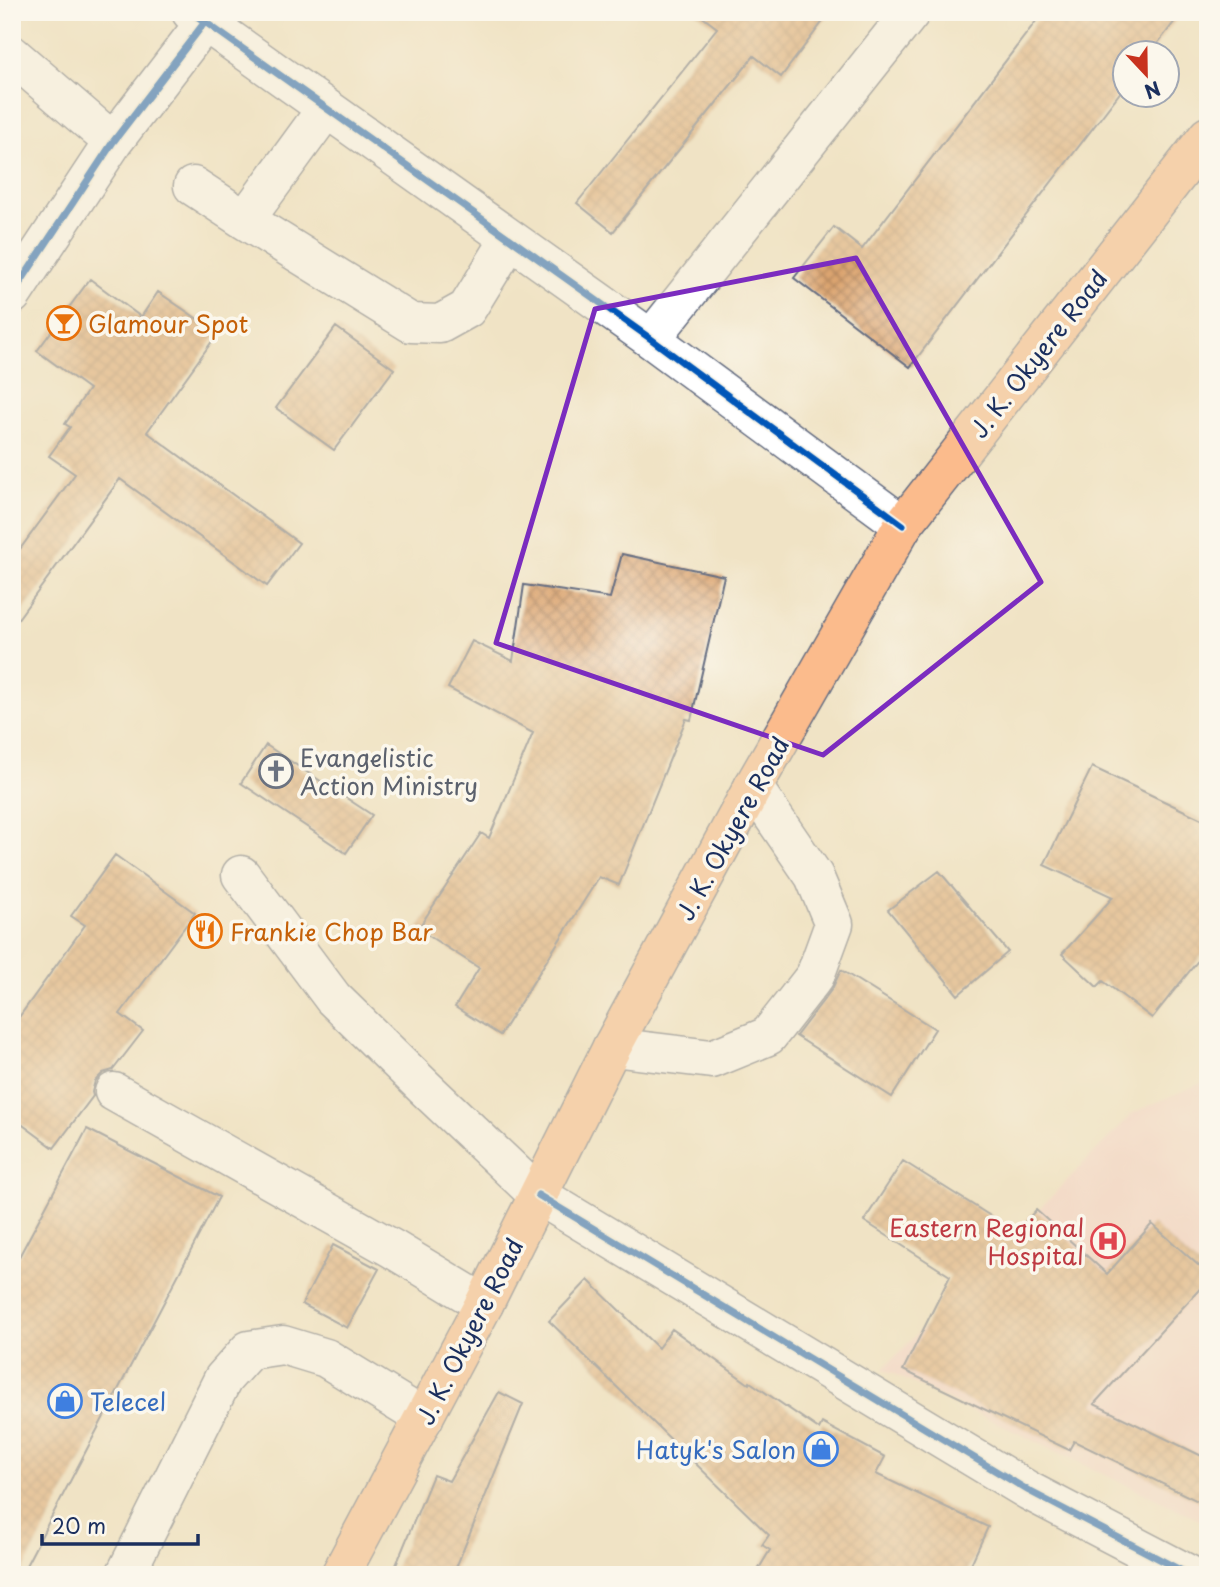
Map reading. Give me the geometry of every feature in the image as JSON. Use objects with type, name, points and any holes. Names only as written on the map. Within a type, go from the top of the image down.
[{"type":"main road","name":"J. K. Okyere Road","points":[[340,1575],[484,1304],[612,1047],[753,787],[903,525],[1208,136]]},
{"type":"street","points":[[651,339],[911,12]]},
{"type":"street","points":[[12,295],[198,17],[651,339],[903,525]]},
{"type":"street","points":[[12,55],[113,142]]},
{"type":"street","points":[[245,220],[326,109]]},
{"type":"street","points":[[193,186],[411,323],[440,324],[467,309],[510,239]]},
{"type":"street","points":[[612,1047],[712,1059],[768,1036],[815,976],[834,924],[814,876],[753,787]]},
{"type":"street","points":[[241,875],[333,998],[538,1195],[1030,1492],[1190,1575]]},
{"type":"street","points":[[114,1092],[393,1249],[484,1304]]},
{"type":"street","points":[[125,1575],[223,1379],[249,1350],[283,1345],[326,1358],[424,1418]]},
{"type":"highlighted area","points":[[856,258],[1041,582],[823,755],[496,643],[595,309]]},
{"type":"shaded area","name":"Eastern Regional Hospital","points":[[1208,1080],[1208,1524],[883,1369],[1133,1113]]},
{"type":"building","points":[[696,12],[830,12],[781,77],[754,56],[613,232],[577,203],[717,28]]},
{"type":"building","points":[[1043,12],[1182,12],[1162,38],[1112,38],[1112,103],[910,367],[794,278],[834,227],[862,249]]},
{"type":"building","points":[[90,279],[141,317],[158,292],[218,333],[147,432],[299,543],[267,586],[120,479],[12,627],[12,560],[75,474],[49,456],[70,427],[65,424],[89,389],[37,351]]},
{"type":"building","points":[[336,327],[394,369],[334,450],[276,408]]},
{"type":"building","points":[[622,554],[724,576],[691,720],[686,719],[619,885],[599,877],[500,1035],[455,1007],[479,968],[418,929],[481,833],[489,838],[533,733],[448,688],[472,641],[513,661],[524,585],[610,598]]},
{"type":"building","points":[[266,745],[372,815],[346,853],[241,783]]},
{"type":"building","points":[[1092,767],[1208,822],[1208,948],[1152,1018],[1103,981],[1097,987],[1062,954],[1113,897],[1044,865]]},
{"type":"building","points":[[115,855],[195,913],[120,1014],[143,1031],[113,1070],[103,1073],[95,1081],[93,1096],[54,1148],[12,1117],[12,1027],[85,925],[71,916]]},
{"type":"building","points":[[939,871],[1008,952],[958,995],[888,910]]},
{"type":"building","points":[[841,970],[935,1029],[892,1097],[796,1036],[832,989]]},
{"type":"building","points":[[87,1129],[219,1197],[21,1575],[12,1575],[12,1270]]},
{"type":"building","points":[[903,1161],[1016,1232],[1036,1210],[1107,1274],[1152,1224],[1208,1274],[1208,1280],[1094,1404],[1208,1459],[1208,1506],[1074,1441],[1069,1450],[903,1370],[950,1276],[864,1221]]},
{"type":"building","points":[[333,1245],[379,1269],[347,1328],[302,1304]]},
{"type":"building","points":[[588,1280],[658,1348],[672,1329],[749,1384],[750,1382],[819,1429],[822,1423],[885,1457],[876,1474],[988,1527],[966,1575],[755,1575],[770,1550],[762,1545],[769,1535],[549,1321]]},
{"type":"building","points":[[499,1392],[523,1404],[453,1575],[392,1575],[433,1475],[449,1481]]},
{"type":"cycle path","points":[[191,12],[651,339],[903,525]]},
{"type":"cycle path","points":[[12,295],[113,142],[205,22]]},
{"type":"cycle path","points":[[538,1195],[1029,1491],[1190,1575]]},
{"type":"place","name":"Glamour Spot","points":[[64,323]]},
{"type":"place","name":"Evangelistic Action Ministry","points":[[276,771]]},
{"type":"place","name":"Frankie Chop Bar","points":[[205,931]]},
{"type":"place","name":"Eastern Regional Hospital","points":[[1108,1241]]},
{"type":"place","name":"Telecel","points":[[65,1401]]},
{"type":"place","name":"Hatyk's Salon","points":[[821,1449]]}]
